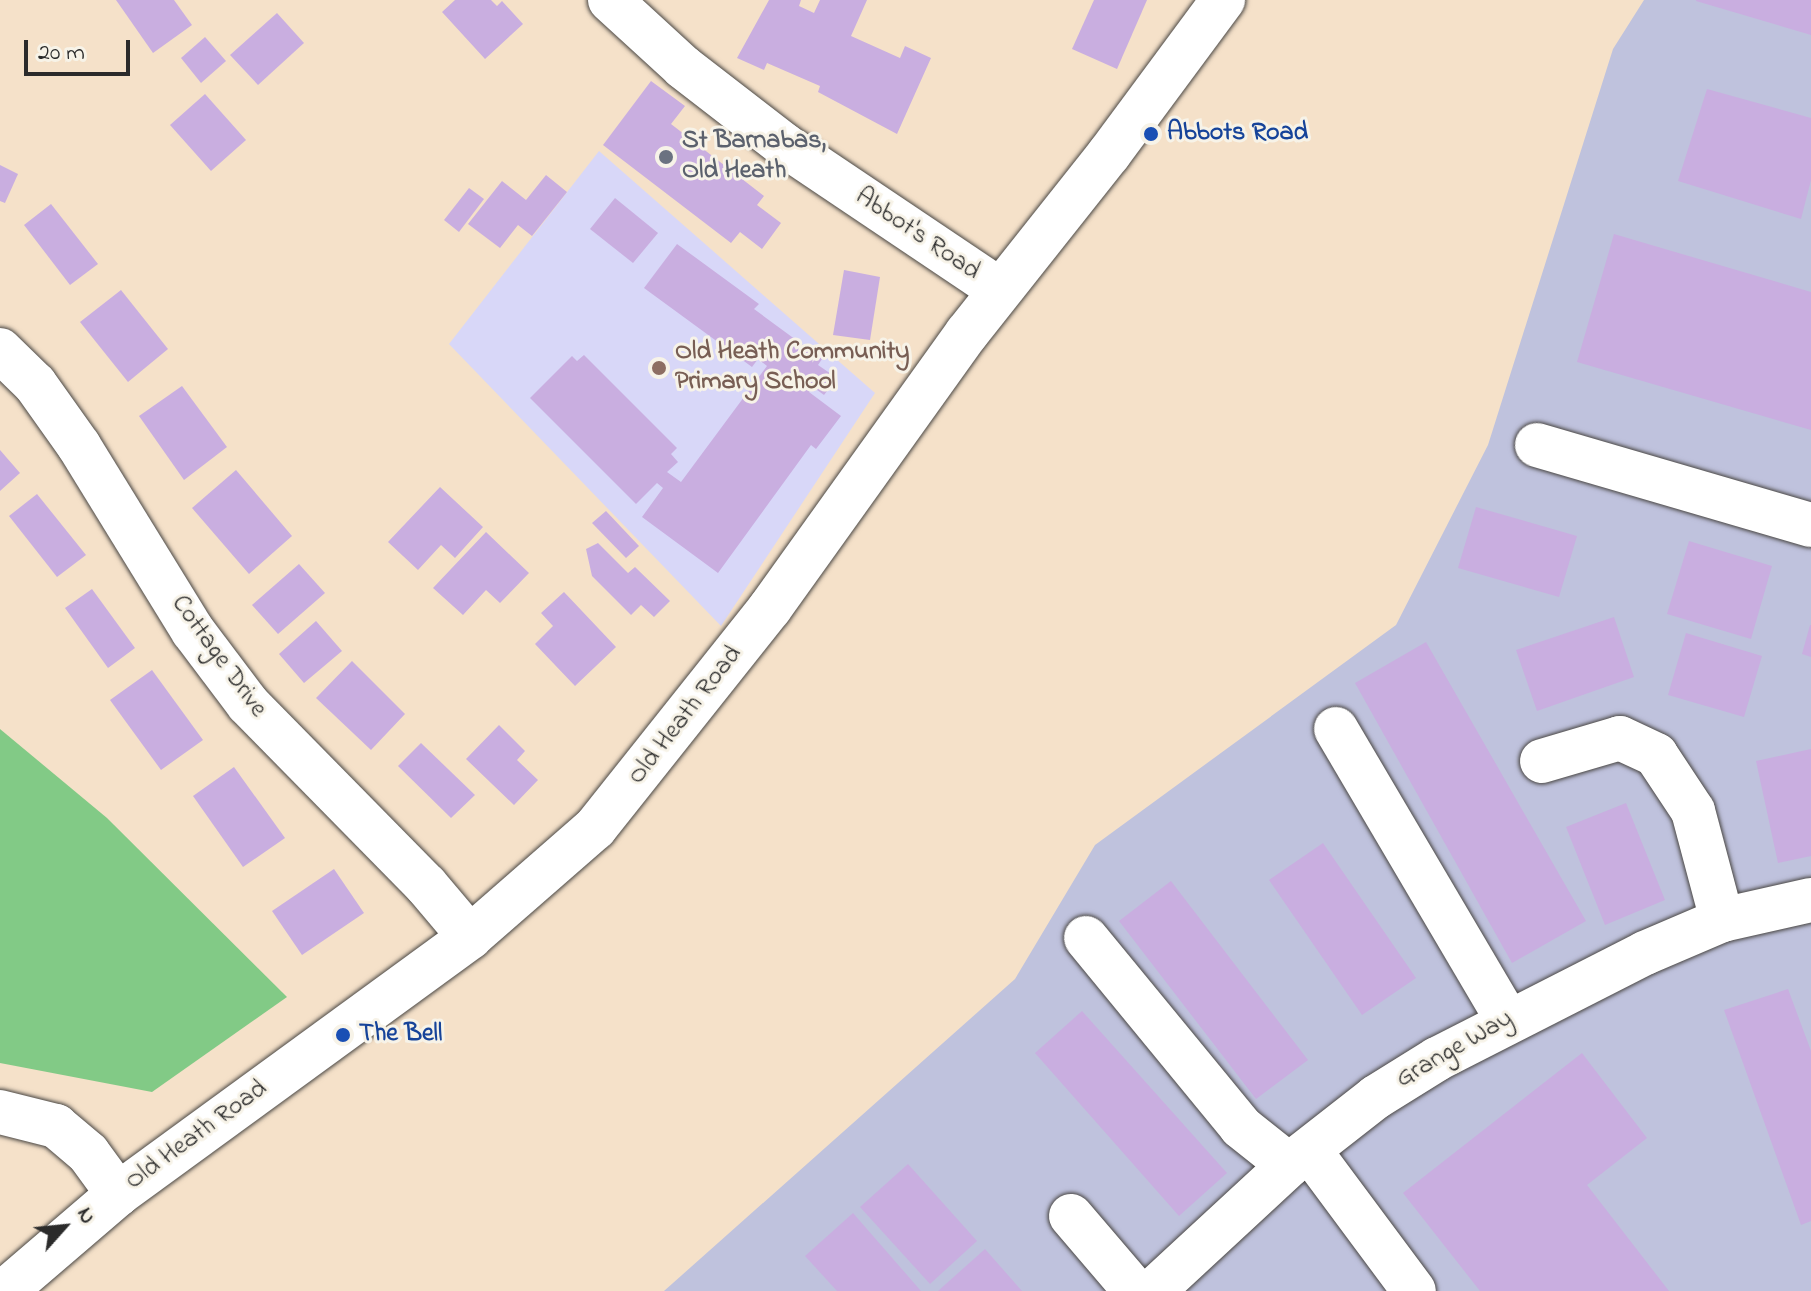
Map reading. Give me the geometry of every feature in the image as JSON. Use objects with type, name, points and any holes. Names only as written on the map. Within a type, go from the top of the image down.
[{"type":"street","name":"Abbot's Road","points":[[610,0],[683,67],[784,145],[1000,290]]},
{"type":"street","name":"Old Heath Road","points":[[5,1291],[118,1194],[470,937],[553,868],[628,789],[770,608],[1000,290],[1109,154],[1223,0]]},
{"type":"street","name":"Cottage Drive","points":[[0,350],[35,384],[79,446],[193,631],[248,704],[426,885],[470,937]]},
{"type":"street","points":[[1537,445],[1811,525]]},
{"type":"street","points":[[1336,729],[1507,1019]]},
{"type":"street","points":[[1542,761],[1620,738],[1656,755],[1693,811],[1722,920]]},
{"type":"street","name":"Grange Way","points":[[1153,1291],[1300,1158],[1376,1097],[1507,1019],[1722,920],[1811,900]]},
{"type":"street","points":[[1086,938],[1241,1127],[1300,1158],[1414,1291]]},
{"type":"street","points":[[0,1112],[56,1126],[88,1153],[118,1194]]},
{"type":"street","points":[[1071,1216],[1135,1291]]},
{"type":"shaded area","points":[[1644,0],[1811,0],[1811,1291],[664,1291],[1015,979],[1095,845],[1396,625],[1488,445],[1613,49]]},
{"type":"shaded area","name":"Old Heath Community Primary School","points":[[599,151],[875,393],[721,626],[449,344]]},
{"type":"green space","points":[[0,729],[107,818],[287,997],[152,1092],[0,1063]]},
{"type":"building","points":[[116,0],[174,0],[192,25],[153,53]]},
{"type":"building","points":[[455,0],[491,0],[497,6],[502,1],[523,24],[485,59],[442,12]]},
{"type":"building","points":[[769,0],[801,0],[799,6],[814,13],[820,0],[867,0],[851,36],[900,58],[905,46],[931,58],[897,134],[818,92],[820,86],[767,63],[764,70],[737,58]]},
{"type":"building","points":[[1094,0],[1147,0],[1117,69],[1072,49]]},
{"type":"building","points":[[1811,0],[1811,35],[1696,1]]},
{"type":"building","points":[[277,13],[304,43],[258,85],[230,55]]},
{"type":"building","points":[[205,37],[226,61],[201,83],[181,58]]},
{"type":"building","name":"St Barnabas, Old Heath","points":[[651,81],[685,106],[671,124],[764,196],[757,205],[781,223],[762,249],[740,232],[731,243],[603,145]]},
{"type":"building","points":[[1707,89],[1811,118],[1811,180],[1801,219],[1678,181]]},
{"type":"building","points":[[205,94],[246,140],[211,171],[170,125]]},
{"type":"building","points":[[0,165],[18,174],[5,203],[0,201]]},
{"type":"building","points":[[546,175],[567,192],[532,236],[518,225],[500,248],[468,224],[502,181],[526,200]]},
{"type":"building","points":[[469,188],[484,199],[459,232],[444,220]]},
{"type":"building","points":[[615,198],[658,233],[633,263],[590,229]]},
{"type":"building","points":[[51,204],[98,264],[70,285],[24,225]]},
{"type":"building","points":[[1614,234],[1811,292],[1811,430],[1577,362]]},
{"type":"building","points":[[677,244],[759,304],[754,309],[822,359],[818,365],[837,378],[824,395],[813,387],[809,392],[841,416],[816,449],[811,445],[718,573],[642,517],[663,488],[657,483],[636,504],[530,398],[572,356],[577,361],[584,355],[677,448],[671,454],[678,462],[667,472],[681,482],[767,366],[758,359],[752,367],[644,288]]},
{"type":"building","points":[[844,270],[880,277],[870,340],[833,335]]},
{"type":"building","points":[[121,290],[168,349],[128,382],[80,322]]},
{"type":"building","points":[[182,386],[227,447],[184,480],[139,416]]},
{"type":"building","points":[[0,450],[20,473],[0,491]]},
{"type":"building","points":[[236,470],[292,536],[249,574],[192,508]]},
{"type":"building","points":[[440,487],[483,527],[455,558],[441,545],[418,570],[388,542]]},
{"type":"building","points":[[37,494],[86,555],[57,577],[9,516]]},
{"type":"building","points":[[1476,507],[1577,536],[1559,597],[1458,568]]},
{"type":"building","points":[[606,511],[639,546],[626,558],[592,523]]},
{"type":"building","points":[[486,532],[529,573],[500,603],[486,590],[463,615],[433,588]]},
{"type":"building","points":[[1689,541],[1772,566],[1751,639],[1667,614]]},
{"type":"building","points":[[598,543],[628,573],[635,567],[670,601],[654,617],[641,605],[631,615],[592,576],[586,549]]},
{"type":"building","points":[[299,564],[325,593],[278,634],[252,605]]},
{"type":"building","points":[[92,589],[135,648],[108,668],[65,608]]},
{"type":"building","points":[[564,592],[616,647],[575,686],[535,644],[553,626],[541,613]]},
{"type":"building","points":[[1614,617],[1634,677],[1537,711],[1516,650]]},
{"type":"building","points":[[316,621],[342,651],[304,683],[279,654]]},
{"type":"building","points":[[1811,625],[1811,657],[1802,654]]},
{"type":"building","points":[[1686,633],[1762,656],[1744,717],[1668,695]]},
{"type":"building","points":[[1426,642],[1586,921],[1512,963],[1355,683]]},
{"type":"building","points":[[352,661],[405,714],[371,750],[316,698]]},
{"type":"building","points":[[152,670],[203,740],[161,770],[110,700]]},
{"type":"building","points":[[499,725],[525,751],[517,760],[538,780],[514,805],[466,759]]},
{"type":"building","points":[[421,743],[475,795],[451,818],[398,766]]},
{"type":"building","points":[[1811,749],[1811,856],[1778,863],[1756,761]]},
{"type":"building","points":[[234,767],[285,838],[243,867],[193,796]]},
{"type":"building","points":[[1626,803],[1665,900],[1605,925],[1566,827]]},
{"type":"building","points":[[1323,843],[1416,978],[1362,1015],[1269,880]]},
{"type":"building","points":[[334,869],[364,913],[302,955],[272,911]]},
{"type":"building","points":[[1171,881],[1308,1060],[1256,1099],[1119,921]]},
{"type":"building","points":[[1788,989],[1811,1051],[1811,1221],[1801,1225],[1724,1010]]},
{"type":"building","points":[[1082,1011],[1227,1173],[1179,1216],[1035,1053]]},
{"type":"building","points":[[1582,1053],[1647,1138],[1587,1185],[1669,1291],[1480,1291],[1403,1193]]},
{"type":"building","points":[[908,1164],[977,1241],[930,1284],[860,1207]]},
{"type":"building","points":[[853,1213],[921,1291],[837,1291],[805,1256]]},
{"type":"building","points":[[985,1249],[1022,1291],[938,1291]]},
{"type":"place","name":"Abbots Road","points":[[1151,134]]},
{"type":"place","name":"St Barnabas, Old Heath","points":[[666,157]]},
{"type":"place","name":"Old Heath Community Primary School","points":[[659,368]]},
{"type":"place","name":"The Bell","points":[[343,1035]]}]
